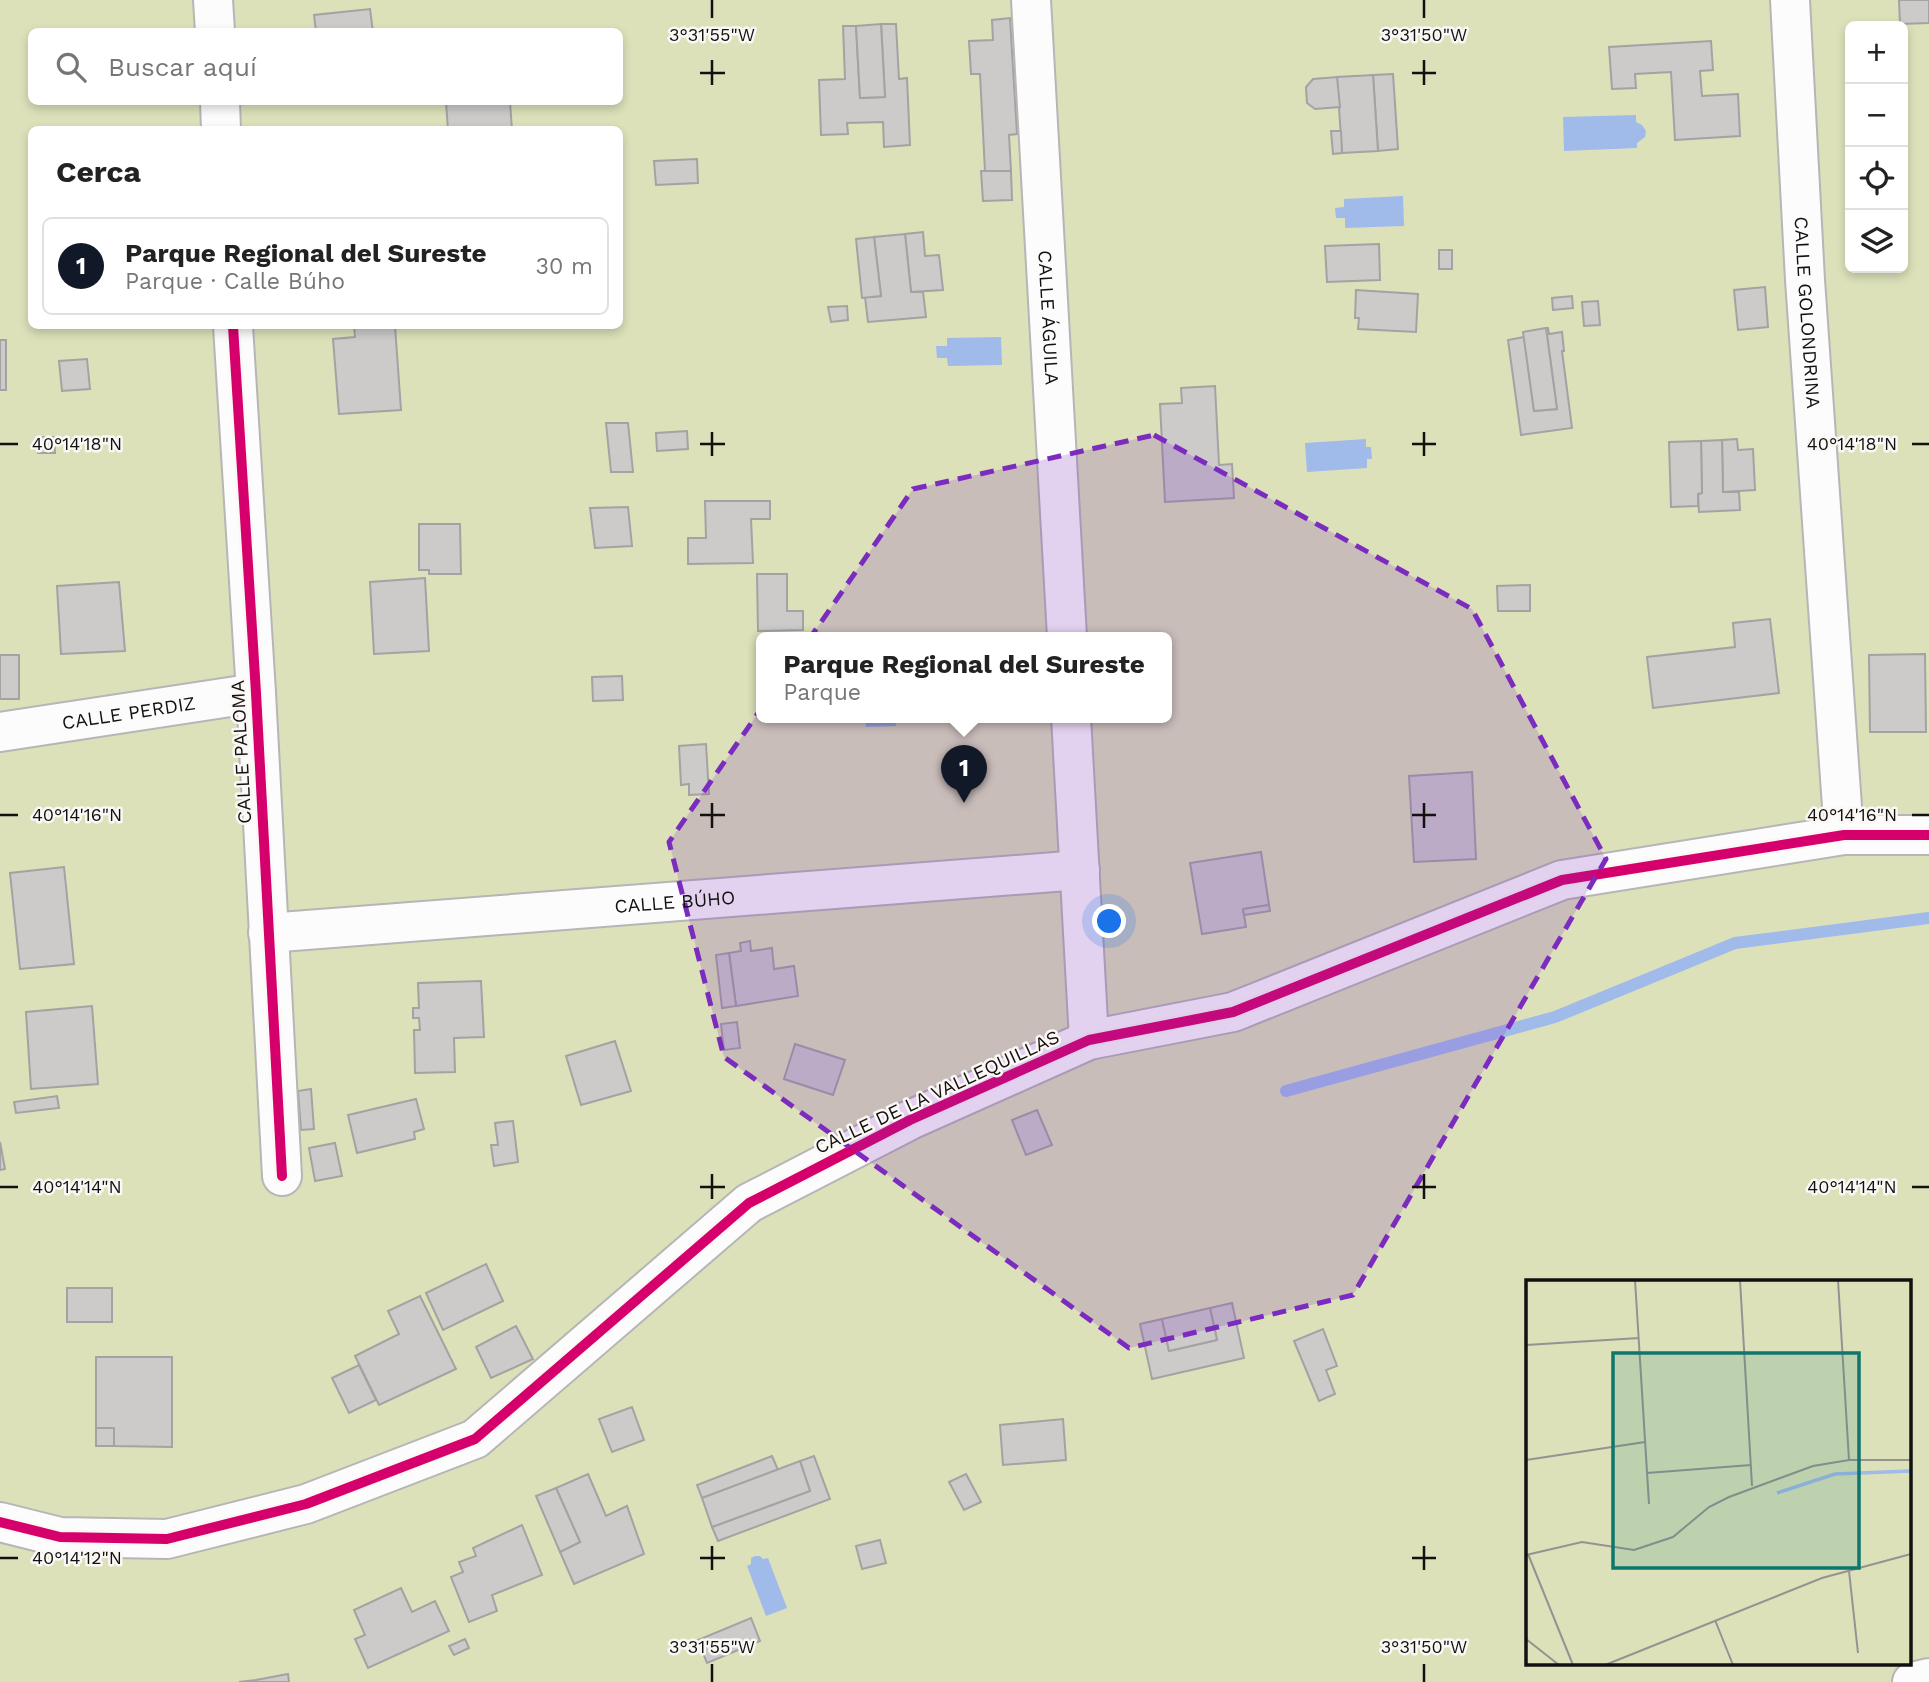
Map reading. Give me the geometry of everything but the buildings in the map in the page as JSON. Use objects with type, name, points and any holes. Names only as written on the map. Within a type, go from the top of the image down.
[{"type":"street","points":[[213,0],[215,28]]},
{"type":"street","name":"CALLE ÁGUILA","points":[[1031,0],[1067,632]]},
{"type":"street","name":"CALLE GOLONDRINA","points":[[1790,0],[1805,280],[1844,835]]},
{"type":"street","points":[[220,105],[221,126]]},
{"type":"street","name":"CALLE PALOMA","points":[[233,329],[282,1176]]},
{"type":"street","name":"CALLE PERDIZ","points":[[0,732],[256,694]]},
{"type":"street","points":[[1071,723],[1089,1040]]},
{"type":"street","name":"CALLE DE LA VALLEQUILLAS","points":[[0,1522],[60,1537],[167,1539],[306,1504],[475,1439],[749,1203],[910,1120],[1089,1040],[1233,1012],[1562,880],[1844,835],[1929,835]]},
{"type":"street","name":"CALLE BÚHO","points":[[268,933],[1080,870]]},
{"type":"street","points":[[1912,1682],[1929,1678]]},
{"type":"highlighted area","points":[[1154,435],[1472,609],[1606,859],[1353,1295],[1129,1348],[724,1057],[669,842],[913,489]]},
{"type":"green space","points":[[0,0],[1929,0],[1929,1682],[0,1682]]},
{"type":"water","points":[[1636,115],[1636,122],[1646,131],[1645,137],[1637,143],[1637,148],[1564,151],[1563,117]]},
{"type":"water","points":[[1403,196],[1404,226],[1345,228],[1345,218],[1336,218],[1335,208],[1344,207],[1344,199]]},
{"type":"water","points":[[1001,337],[1002,365],[948,366],[947,358],[937,358],[936,346],[947,346],[947,338]]},
{"type":"water","points":[[1366,439],[1366,447],[1371,447],[1372,459],[1367,459],[1367,468],[1307,472],[1305,443]]},
{"type":"water","points":[[866,723],[896,723],[896,726],[866,727]]},
{"type":"water","points":[[755,1556],[768,1558],[787,1608],[766,1616],[747,1566]]},
{"type":"waterway","points":[[1286,1091],[1555,1017],[1735,943],[1929,918]]},
{"type":"cycle path","points":[[233,329],[282,1176]]},
{"type":"cycle path","points":[[0,1522],[60,1537],[167,1539],[306,1504],[475,1439],[749,1203],[910,1120],[1089,1040],[1233,1012],[1562,880],[1844,835],[1929,835]]},
{"type":"place","name":"Parque Regional del Sureste","points":[[964,803]]}]
